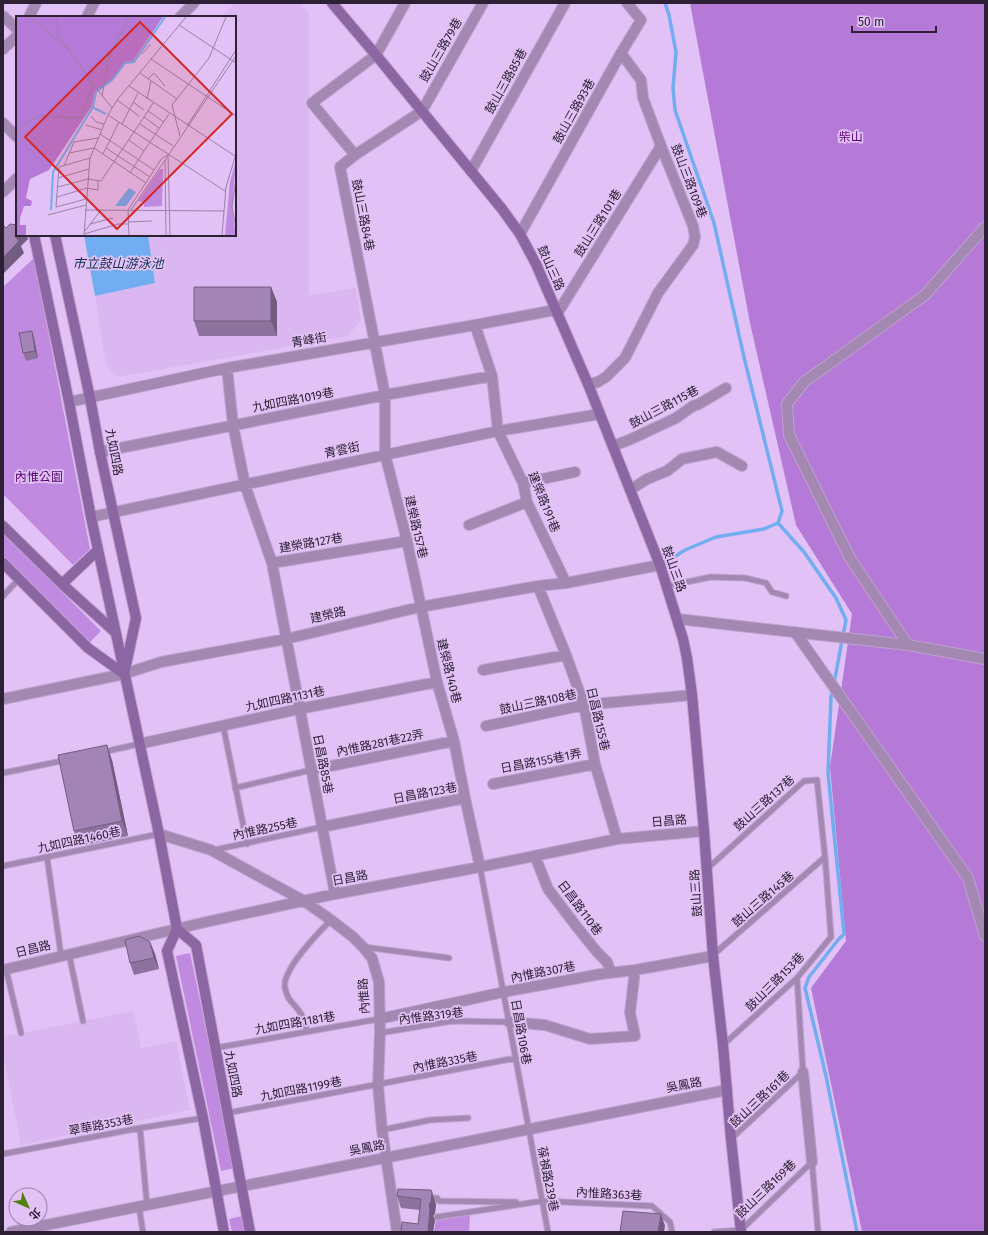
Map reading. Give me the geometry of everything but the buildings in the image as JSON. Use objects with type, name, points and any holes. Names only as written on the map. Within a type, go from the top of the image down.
[{"type":"street","points":[[30,16],[36,3]]},
{"type":"street","points":[[88,16],[94,3]]},
{"type":"street","points":[[183,10],[194,3]]},
{"type":"street","name":"鼓山三路","points":[[332,3],[502,209],[520,234],[536,264],[588,384],[660,565],[678,619],[687,658],[692,695],[713,956],[741,1231]]},
{"type":"street","points":[[355,154],[312,103],[376,55],[405,3]]},
{"type":"street","name":"鼓山三路79巷","points":[[422,111],[483,3]]},
{"type":"street","name":"鼓山三路85巷","points":[[471,171],[565,3]]},
{"type":"street","name":"鼓山三路93巷","points":[[520,234],[641,20],[627,3]]},
{"type":"street","points":[[3,16],[16,28]]},
{"type":"street","points":[[3,49],[16,37]]},
{"type":"street","name":"鼓山三路109巷","points":[[588,384],[598,382],[606,377],[625,358],[658,293],[693,245],[695,237],[693,226],[643,98],[641,80],[621,53]]},
{"type":"street","name":"鼓山三路84巷","points":[[374,342],[340,167],[355,154],[422,111]]},
{"type":"street","points":[[3,123],[16,135]]},
{"type":"street","name":"鼓山三路101巷","points":[[556,312],[661,146]]},
{"type":"street","points":[[3,192],[16,179]]},
{"type":"street","points":[[908,645],[850,558],[790,435],[787,404],[804,382],[925,295],[985,227]]},
{"type":"street","name":"九如四路","points":[[34,236],[69,402],[91,517],[159,834],[177,929],[196,945],[250,1232]]},
{"type":"street","name":"九如四路","points":[[56,236],[100,452],[136,618],[124,674]]},
{"type":"street","name":"青峰街","points":[[69,402],[228,368],[556,312]]},
{"type":"street","name":"建榮路191巷","points":[[475,325],[492,376],[498,432],[523,483],[527,502],[566,583]]},
{"type":"street","name":"建榮路157巷","points":[[374,342],[385,395],[385,454],[407,541],[420,607]]},
{"type":"street","points":[[228,368],[233,425],[245,484],[272,563]]},
{"type":"street","name":"九如四路1019巷","points":[[100,452],[385,395],[492,376]]},
{"type":"street","name":"鼓山三路115巷","points":[[613,446],[676,418],[693,406],[726,388]]},
{"type":"street","name":"青雲街","points":[[91,517],[385,454],[600,414]]},
{"type":"street","points":[[630,490],[647,479],[667,471],[682,459],[718,452],[742,466]]},
{"type":"street","points":[[523,483],[576,472]]},
{"type":"street","points":[[469,525],[527,502]]},
{"type":"street","points":[[3,526],[62,584],[115,632]]},
{"type":"street","name":"建榮路127巷","points":[[286,639],[272,563],[407,541]]},
{"type":"street","points":[[62,584],[98,550]]},
{"type":"street","points":[[3,563],[88,648],[124,674]]},
{"type":"street","name":"建榮路","points":[[3,699],[124,674],[161,662],[286,639],[420,607],[538,586],[566,583],[660,565]]},
{"type":"street","name":"日昌路155巷","points":[[538,586],[566,655],[584,705],[595,764],[618,839]]},
{"type":"street","name":"建榮路140巷","points":[[420,607],[437,682],[454,741],[465,798]]},
{"type":"street","points":[[678,619],[908,645],[985,659]]},
{"type":"street","points":[[795,632],[968,878],[985,936]]},
{"type":"street","name":"日昌路85巷","points":[[286,639],[335,894]]},
{"type":"street","points":[[483,670],[566,655]]},
{"type":"street","name":"九如四路1131巷","points":[[139,744],[299,709],[437,682]]},
{"type":"street","name":"鼓山三路108巷","points":[[486,726],[584,705],[692,695]]},
{"type":"street","name":"內惟路281巷22弄","points":[[311,770],[454,741]]},
{"type":"street","name":"日昌路155巷1弄","points":[[493,784],[595,764]]},
{"type":"street","name":"日昌路123巷","points":[[322,827],[465,798],[480,867]]},
{"type":"street","name":"日昌路","points":[[5,970],[177,929],[335,894],[618,839],[704,831]]},
{"type":"street","name":"內惟路","points":[[159,834],[211,850],[304,901],[331,920],[363,947],[372,958],[379,982],[380,1033],[378,1085],[382,1130],[386,1157],[396,1197],[397,1232]]},
{"type":"street","name":"日昌路110巷","points":[[535,856],[548,889],[576,927],[607,962],[611,972]]},
{"type":"street","points":[[177,929],[167,951],[203,1118],[224,1232]]},
{"type":"street","name":"內惟路307巷","points":[[379,1019],[504,992],[611,972],[635,970],[713,956]]},
{"type":"street","points":[[509,1022],[545,1025],[590,1038],[635,1036],[630,1013],[635,970]]},
{"type":"street","name":"鼓山三路169巷","points":[[803,1072],[812,1162]]},
{"type":"street","name":"吳鳳路","points":[[11,1232],[727,1090]]},
{"type":"lane","points":[[667,586],[711,577],[745,578],[766,583],[772,592],[786,596]]},
{"type":"lane","points":[[3,596],[19,579]]},
{"type":"lane","points":[[222,726],[247,844]]},
{"type":"lane","points":[[94,754],[139,744]]},
{"type":"lane","points":[[3,773],[71,758]]},
{"type":"lane","points":[[235,788],[311,770]]},
{"type":"lane","name":"鼓山三路137巷","points":[[707,868],[804,780],[817,780],[825,857]]},
{"type":"lane","name":"內惟路255巷","points":[[211,850],[247,844],[322,827]]},
{"type":"lane","name":"九如四路1460巷","points":[[3,866],[159,834]]},
{"type":"lane","points":[[47,857],[65,955],[83,1020]]},
{"type":"lane","name":"鼓山三路145巷","points":[[713,956],[825,857]]},
{"type":"lane","name":"鼓山三路153巷","points":[[723,1045],[797,978],[831,937],[825,857]]},
{"type":"lane","name":"日昌路106巷","points":[[480,867],[529,1129]]},
{"type":"lane","points":[[307,1032],[302,1014],[290,1002],[284,987],[288,974],[305,947],[331,920]]},
{"type":"lane","points":[[363,947],[449,958]]},
{"type":"lane","points":[[5,970],[22,1033]]},
{"type":"lane","name":"鼓山三路161巷","points":[[731,1139],[803,1072],[797,978]]},
{"type":"lane","name":"九如四路1181巷","points":[[215,1048],[379,1019]]},
{"type":"lane","name":"內惟路319巷","points":[[380,1033],[452,1021],[509,1022]]},
{"type":"lane","name":"內惟路335巷","points":[[378,1085],[516,1058]]},
{"type":"lane","name":"九如四路1199巷","points":[[227,1113],[378,1085]]},
{"type":"lane","name":"翠華路353巷","points":[[3,1154],[140,1128],[203,1118]]},
{"type":"lane","points":[[382,1130],[430,1120],[468,1118]]},
{"type":"lane","points":[[140,1128],[143,1232]]},
{"type":"lane","name":"葆禎路239巷","points":[[529,1129],[548,1232]]},
{"type":"lane","points":[[812,1162],[818,1232]]},
{"type":"lane","name":"鼓山三路169巷","points":[[741,1231],[812,1162]]},
{"type":"lane","name":"內惟路363巷","points":[[422,1198],[437,1198],[439,1201],[530,1203]]},
{"type":"lane","points":[[475,1201],[476,1211]]},
{"type":"lane","name":"內惟路363巷","points":[[438,1217],[542,1201],[652,1206],[670,1222],[672,1232]]},
{"type":"lane","points":[[714,1232],[741,1231]]},
{"type":"shaded area","points":[[235,3],[299,3],[309,13],[309,295],[356,288],[361,320],[348,336],[118,377],[106,366],[95,296],[155,283],[148,236],[236,236],[236,16],[221,16]]},
{"type":"shaded area","points":[[134,1011],[141,1048],[176,1041],[190,1110],[21,1145],[3,1053],[3,1037]]},
{"type":"green space","name":"柴山","points":[[690,3],[985,3],[985,1232],[862,1232],[811,988],[846,941],[830,767],[852,614],[796,525],[750,323]]},
{"type":"green space","name":"內惟公園","points":[[34,258],[90,549],[73,565],[3,494],[3,287]]},
{"type":"green space","points":[[3,533],[101,631],[90,642],[3,556]]},
{"type":"green space","points":[[190,953],[235,1168],[221,1171],[176,956]]},
{"type":"green space","points":[[470,1215],[469,1232],[434,1232],[436,1220]]},
{"type":"green space","points":[[242,1216],[245,1232],[232,1232],[229,1219]]},
{"type":"water","name":"市立鼓山游泳池","points":[[84,236],[148,236],[155,283],[95,296]]},
{"type":"waterway","points":[[665,3],[669,15],[676,52],[673,88],[675,110],[714,223],[743,353],[782,511],[778,523],[804,552],[836,598],[846,620],[834,683]]},
{"type":"waterway","points":[[674,557],[685,550],[716,537],[764,529],[778,523]]},
{"type":"waterway","points":[[833,689],[831,697],[828,773],[844,934],[809,977],[805,988],[826,1076],[857,1232]]}]
